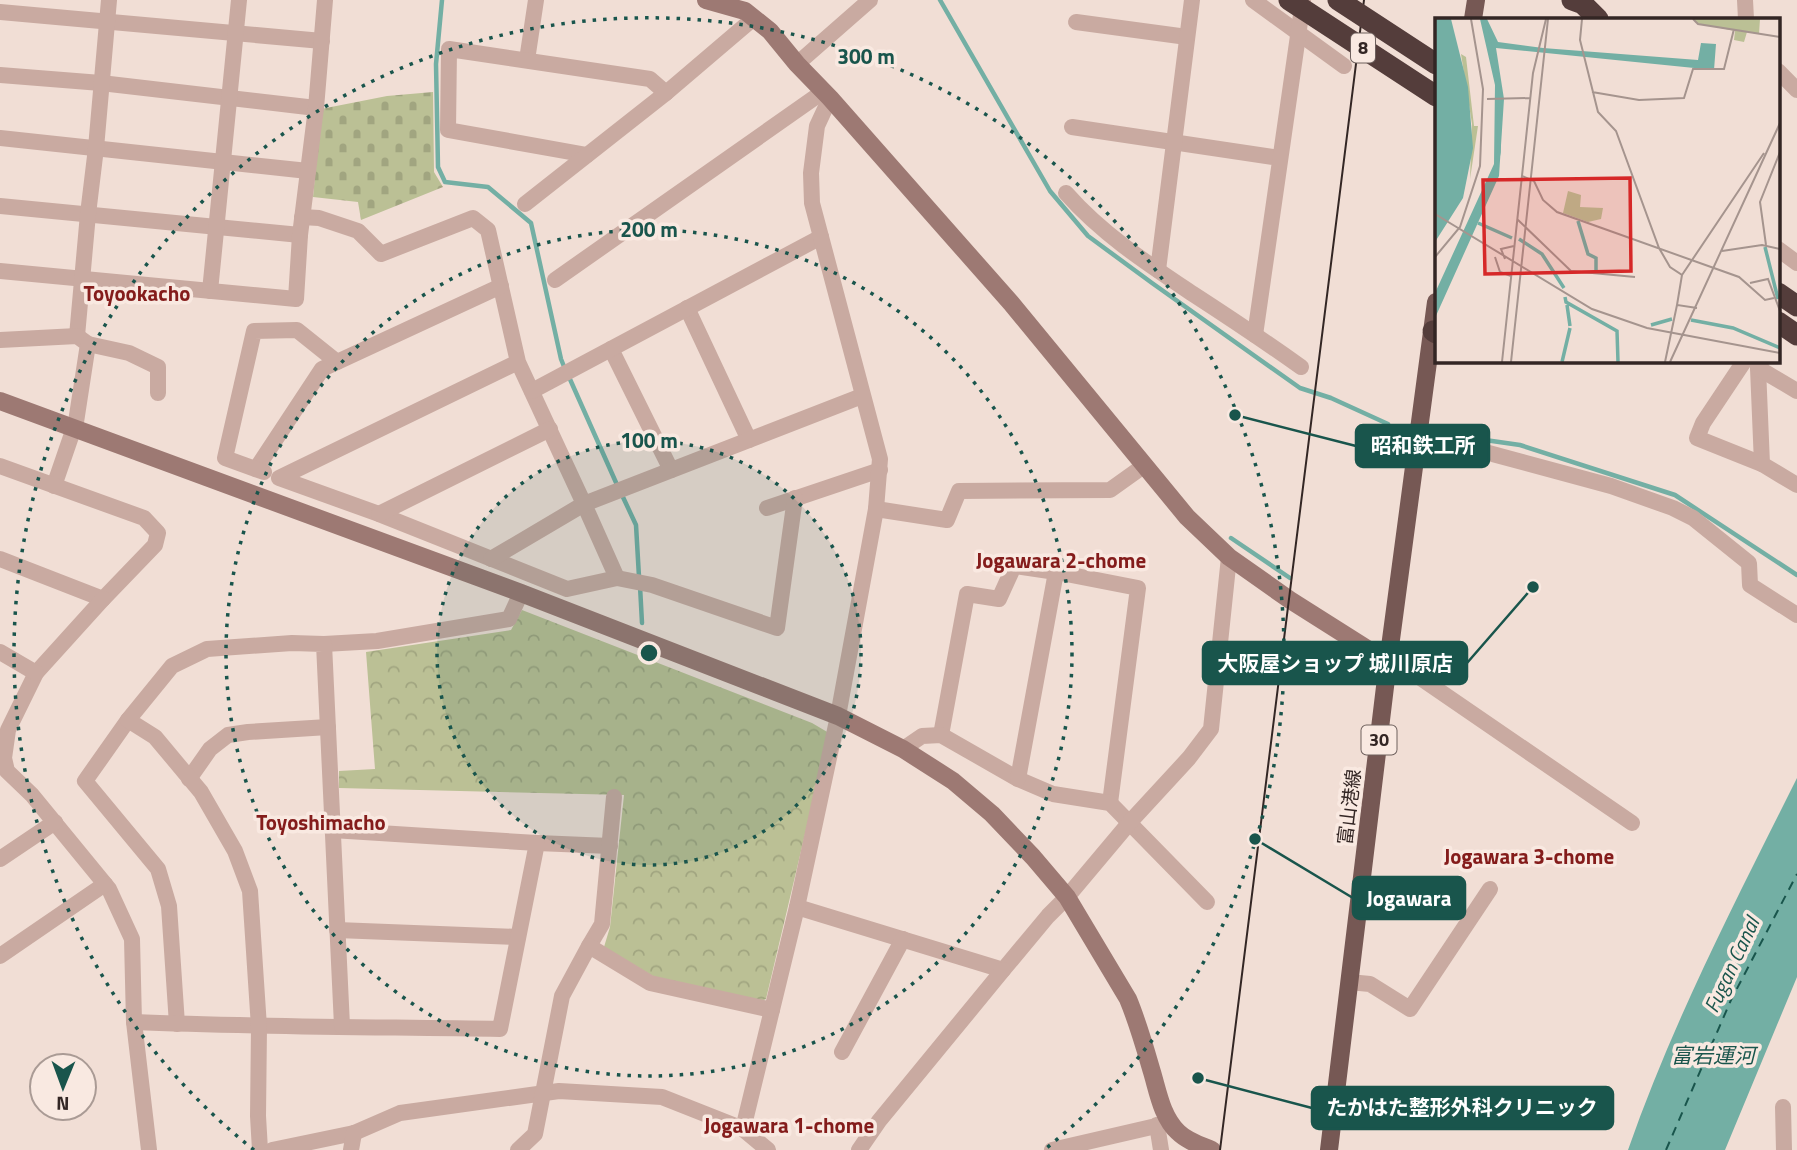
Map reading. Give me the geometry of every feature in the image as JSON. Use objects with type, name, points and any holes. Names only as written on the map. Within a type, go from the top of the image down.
[{"type":"highway","name":"8","points":[[1289,0],[1435,97]]},
{"type":"highway","name":"8","points":[[1338,0],[1435,63]]},
{"type":"highway","points":[[1572,0],[1583,4],[1597,18]]},
{"type":"highway","points":[[1595,0],[1611,18]]},
{"type":"highway","points":[[1394,36],[1435,56]]},
{"type":"highway","points":[[1780,294],[1797,306]]},
{"type":"highway","points":[[1780,323],[1797,335]]},
{"type":"highway","points":[[1780,335],[1797,346]]},
{"type":"main road","points":[[1473,18],[1476,0]]},
{"type":"main road","name":"富山港線","points":[[1329,1150],[1388,662],[1435,331]]},
{"type":"street","points":[[54,486],[76,422],[82,340],[82,279],[108,0]]},
{"type":"street","points":[[210,291],[239,0]]},
{"type":"street","points":[[0,271],[296,299],[300,235],[316,108],[325,0]]},
{"type":"street","points":[[527,61],[536,0]]},
{"type":"street","points":[[706,0],[745,11],[770,31],[1011,303],[1187,517],[1229,557],[1290,600],[1388,662],[1419,677],[1632,823]]},
{"type":"street","points":[[1158,270],[1192,0]]},
{"type":"street","points":[[1253,0],[1344,66]]},
{"type":"street","points":[[1255,335],[1303,0]]},
{"type":"street","points":[[1745,0],[1746,18]]},
{"type":"street","points":[[797,64],[858,4]]},
{"type":"street","points":[[0,12],[322,41]]},
{"type":"street","points":[[525,204],[666,93],[754,18]]},
{"type":"street","points":[[1076,22],[1187,37]]},
{"type":"street","points":[[587,155],[448,130],[449,48],[650,79],[666,93]]},
{"type":"street","points":[[1780,73],[1797,90]]},
{"type":"street","points":[[0,75],[101,83],[316,108]]},
{"type":"street","points":[[743,1129],[797,907],[838,716],[876,509],[880,470],[880,459],[811,203],[811,173],[817,126],[827,94]]},
{"type":"street","points":[[555,280],[827,94]]},
{"type":"street","points":[[1072,127],[1280,158]]},
{"type":"street","points":[[0,138],[308,171]]},
{"type":"street","points":[[1066,193],[1108,234],[1301,367]]},
{"type":"street","points":[[0,206],[300,235]]},
{"type":"street","points":[[302,217],[319,218],[358,231],[380,254],[473,218],[488,230],[518,362],[617,578]]},
{"type":"street","points":[[532,391],[821,237]]},
{"type":"street","points":[[1780,250],[1797,263]]},
{"type":"street","points":[[256,470],[322,369],[501,286]]},
{"type":"street","points":[[687,308],[749,440]]},
{"type":"street","points":[[337,362],[297,330],[254,331],[225,458],[379,514],[567,589],[617,578],[652,585],[776,628],[795,498]]},
{"type":"street","points":[[0,340],[82,340],[129,353],[158,367],[159,393]]},
{"type":"street","points":[[611,349],[671,470]]},
{"type":"street","points":[[279,478],[518,362]]},
{"type":"street","points":[[1755,363],[1797,391]]},
{"type":"street","points":[[1755,363],[1762,464]]},
{"type":"street","points":[[1755,363],[1703,423],[1697,438],[1762,464],[1797,485]]},
{"type":"street","points":[[491,559],[584,504],[862,396]]},
{"type":"street","points":[[0,401],[521,593],[838,716],[903,749],[953,781],[992,814],[1067,897],[1128,999],[1160,1100],[1163,1124],[1161,1150]]},
{"type":"street","points":[[379,514],[550,429]]},
{"type":"street","points":[[1417,448],[1486,452],[1611,486],[1673,508],[1693,517],[1749,563],[1750,585],[1797,615]]},
{"type":"street","points":[[876,509],[947,520],[959,491],[1110,489],[1144,465]]},
{"type":"street","points":[[0,466],[144,518],[158,533],[155,545],[36,673],[8,730],[2,760],[7,771],[32,795],[109,888],[132,939],[134,1022],[149,1150]]},
{"type":"street","points":[[768,508],[880,470]]},
{"type":"street","points":[[859,1150],[879,1121],[1048,916],[1189,758],[1211,729],[1229,557]]},
{"type":"street","points":[[0,559],[103,599]]},
{"type":"street","points":[[941,735],[967,594],[999,599],[1014,566],[1138,588],[1110,803]]},
{"type":"street","points":[[1018,779],[1056,572]]},
{"type":"street","points":[[177,1024],[169,906],[158,869],[85,781],[128,720],[172,666],[207,649],[377,641],[509,619],[521,593]]},
{"type":"street","points":[[324,644],[342,1026]]},
{"type":"street","points":[[0,652],[36,673]]},
{"type":"street","points":[[128,720],[155,737],[201,792],[235,851],[250,891],[258,1027],[260,1150]]},
{"type":"street","points":[[189,779],[210,749],[228,735],[328,727]]},
{"type":"street","points":[[903,749],[922,736],[941,735],[1018,779],[1053,794],[1110,803],[1207,902]]},
{"type":"street","points":[[518,1150],[535,1134],[562,996],[602,924],[614,797]]},
{"type":"street","points":[[0,859],[55,822]]},
{"type":"street","points":[[332,831],[610,846]]},
{"type":"street","points":[[134,1022],[258,1027],[500,1029],[537,843]]},
{"type":"street","points":[[0,956],[105,884]]},
{"type":"street","points":[[1349,982],[1370,984],[1410,1009],[1490,889]]},
{"type":"street","points":[[797,907],[1003,970]]},
{"type":"street","points":[[337,930],[518,937]]},
{"type":"street","points":[[842,1052],[903,939]]},
{"type":"street","points":[[589,946],[650,983],[772,1010]]},
{"type":"street","points":[[272,1150],[354,1133],[400,1113],[559,1091],[662,1097],[743,1129],[768,1150]]},
{"type":"street","points":[[1783,1107],[1784,1150]]},
{"type":"street","points":[[1052,1150],[1163,1124],[1194,1143],[1212,1150]]},
{"type":"street","points":[[351,1150],[354,1133]]},
{"type":"green space","points":[[433,92],[434,172],[443,187],[361,220],[358,202],[313,197],[321,109],[387,96]]},
{"type":"green space","points":[[522,610],[812,723],[829,733],[766,999],[761,1001],[656,978],[604,947],[610,927],[624,795],[339,788],[339,771],[375,769],[366,652],[511,630]]},
{"type":"water","name":"富岩運河","points":[[1797,778],[1797,977],[1725,1150],[1628,1150],[1685,1008]]},
{"type":"waterway","points":[[442,0],[436,64],[438,167],[445,182],[488,187],[531,223],[565,369]]},
{"type":"waterway","points":[[940,0],[1050,191],[1088,236],[1300,388],[1331,398],[1388,424]]},
{"type":"waterway","points":[[569,377],[618,487]]},
{"type":"waterway","points":[[1464,437],[1520,445],[1675,495],[1797,575]]},
{"type":"waterway","points":[[622,495],[636,525],[639,577]]},
{"type":"waterway","points":[[1231,538],[1290,578]]},
{"type":"waterway","points":[[640,586],[642,623]]},
{"type":"ferry route","points":[[1666,1150],[1731,1000],[1797,874]]},
{"type":"tram line","points":[[1220,1150],[1364,0]]},
{"type":"place","name":"昭和鉄工所","points":[[1235,415]]},
{"type":"place","name":"大阪屋ショップ 城川原店","points":[[1533,587]]},
{"type":"place","name":"Jogawara","points":[[1255,839]]},
{"type":"place","name":"たかはた整形外科クリニック","points":[[1198,1078]]},
{"type":"district","name":"Toyookacho","points":[[137,294]]},
{"type":"district","name":"Jogawara 2-chome","points":[[1061,561]]},
{"type":"district","name":"Toyoshimacho","points":[[321,823]]},
{"type":"district","name":"Jogawara 3-chome","points":[[1529,857]]},
{"type":"district","name":"Jogawara 1-chome","points":[[789,1126]]},
{"type":"water label","name":"Fugan Canal","points":[[1732,965]]}]
